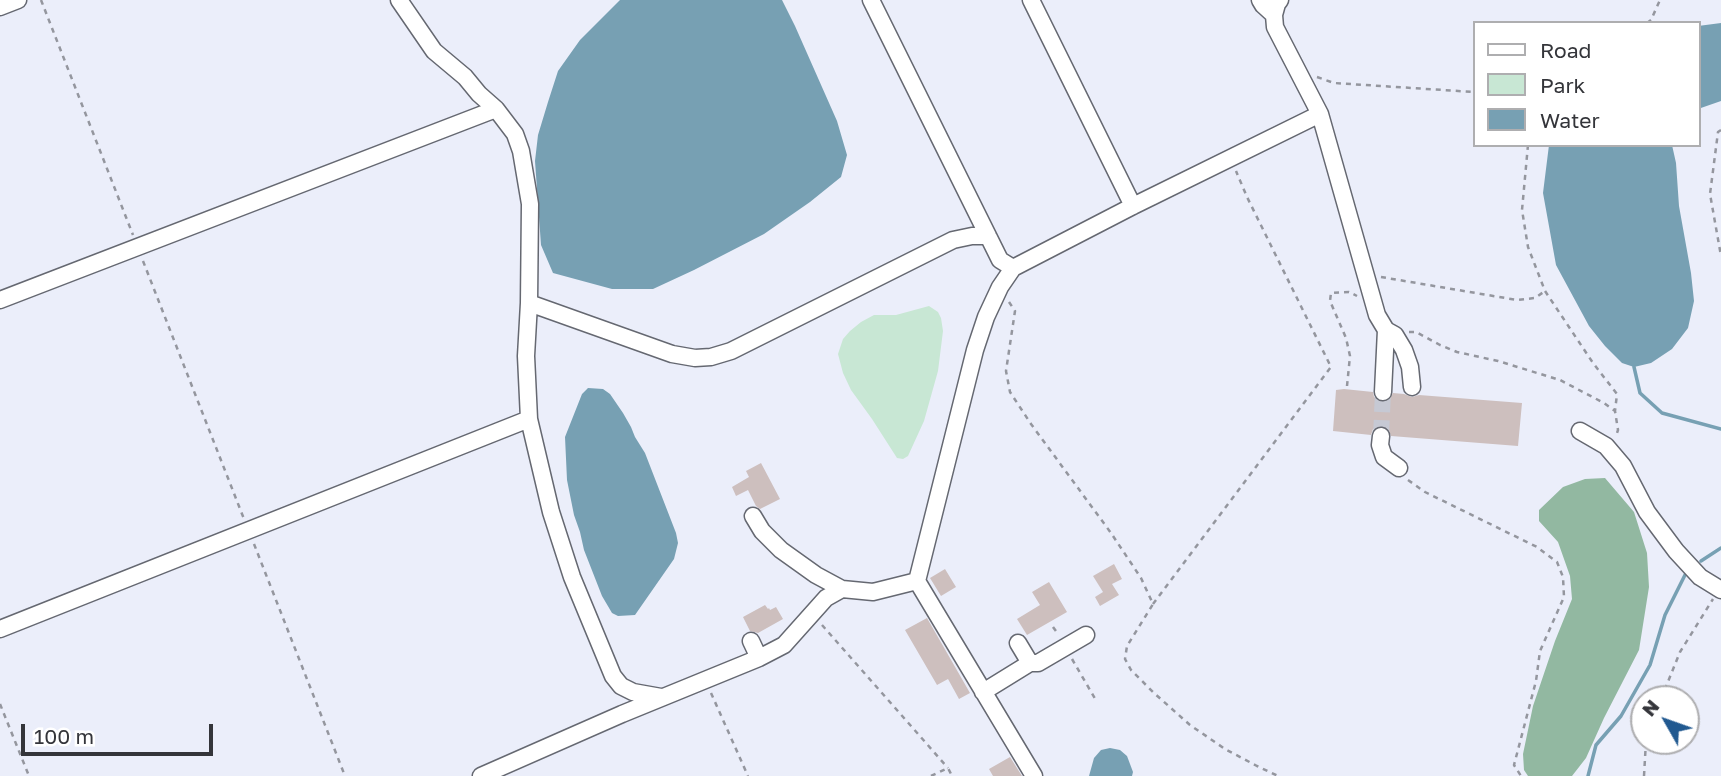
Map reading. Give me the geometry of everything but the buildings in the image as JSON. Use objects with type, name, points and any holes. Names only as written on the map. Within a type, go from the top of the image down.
[{"type":"street","points":[[0,7],[18,0]]},
{"type":"street","points":[[400,0],[434,51],[465,77],[496,109],[515,134],[521,151],[530,204],[526,356],[529,419],[551,512],[572,577],[613,676],[621,686],[633,692],[664,698]]},
{"type":"street","points":[[871,0],[1000,260],[1013,268]]},
{"type":"street","points":[[1031,0],[1133,206]]},
{"type":"street","points":[[1260,0],[1263,5],[1277,8],[1275,27],[1320,114],[1377,315],[1404,350],[1410,367],[1412,387]]},
{"type":"street","points":[[0,300],[496,109]]},
{"type":"street","points":[[1034,776],[917,581],[975,350],[986,317],[1000,287],[1013,268],[1320,114]]},
{"type":"street","points":[[529,303],[672,354],[695,358],[711,356],[731,351],[953,240],[988,236]]},
{"type":"street","points":[[1383,393],[1391,333]]},
{"type":"street","points":[[0,629],[529,419]]},
{"type":"street","points":[[1580,431],[1599,440],[1612,453],[1623,466],[1647,512],[1675,551],[1700,577],[1720,590]]},
{"type":"street","points":[[1381,436],[1380,445],[1384,457],[1399,468]]},
{"type":"street","points":[[753,516],[762,531],[781,550],[816,575],[842,589],[873,592],[917,581]]},
{"type":"street","points":[[481,776],[759,658],[784,645],[826,598],[842,589]]},
{"type":"street","points":[[983,692],[1030,663],[1038,663],[1086,635]]},
{"type":"street","points":[[751,641],[759,658]]},
{"type":"street","points":[[1018,643],[1030,663]]},
{"type":"street","points":[[621,686],[622,714]]},
{"type":"path","points":[[41,0],[345,776]]},
{"type":"path","points":[[1650,21],[1660,0]]},
{"type":"path","points":[[1298,69],[1334,83],[1472,92]]},
{"type":"path","points":[[1721,130],[1718,132],[1710,194],[1721,256]]},
{"type":"path","points":[[1528,147],[1522,210],[1528,247],[1545,292],[1617,394],[1615,411],[1618,430],[1612,453]]},
{"type":"path","points":[[1231,158],[1247,197],[1331,368],[1153,604],[1128,646],[1125,659],[1131,670],[1154,694],[1190,725],[1225,749],[1278,776]]},
{"type":"path","points":[[1367,281],[1383,276],[1517,300],[1535,298],[1545,292]]},
{"type":"path","points":[[1000,287],[1015,311],[1006,371],[1010,392],[1111,533],[1141,578],[1153,604]]},
{"type":"path","points":[[1347,386],[1350,356],[1346,338],[1330,302],[1331,293],[1349,292]]},
{"type":"path","points":[[1391,333],[1416,332],[1457,352],[1560,380],[1615,411]]},
{"type":"path","points":[[1399,468],[1406,479],[1426,492],[1537,547],[1557,562],[1563,577],[1564,597],[1540,651],[1536,681],[1514,765],[1521,776]]},
{"type":"path","points":[[1667,685],[1680,652],[1720,590]]},
{"type":"path","points":[[813,615],[948,768],[952,776]]},
{"type":"path","points":[[1068,652],[1097,702]]},
{"type":"path","points":[[706,680],[748,776]]},
{"type":"path","points":[[0,704],[29,776]]},
{"type":"path","points":[[1644,776],[1645,755]]},
{"type":"path","points":[[931,776],[948,768]]},
{"type":"green space","points":[[929,306],[938,312],[943,331],[938,371],[924,421],[908,456],[897,458],[851,390],[838,354],[843,339],[850,331],[874,315],[896,315]]},
{"type":"green space","points":[[1605,478],[1634,512],[1647,553],[1649,587],[1639,650],[1586,758],[1572,776],[1528,776],[1524,770],[1523,754],[1533,706],[1572,599],[1570,576],[1558,542],[1539,521],[1539,510],[1563,487],[1585,479]]},
{"type":"water","points":[[620,0],[782,0],[837,121],[847,155],[841,177],[764,234],[653,289],[612,289],[553,273],[541,245],[535,161],[538,135],[548,102],[558,71],[580,40]]},
{"type":"water","points":[[1721,23],[1721,101],[1700,108],[1700,26]]},
{"type":"water","points":[[1549,147],[1672,147],[1694,301],[1688,328],[1672,349],[1651,363],[1634,367],[1622,363],[1605,346],[1589,326],[1556,265],[1543,193]]},
{"type":"water","points":[[588,388],[603,389],[610,394],[623,413],[645,453],[676,533],[678,543],[674,559],[635,615],[618,616],[612,613],[602,596],[584,550],[574,515],[567,480],[565,437],[582,394]]},
{"type":"water","points":[[1101,750],[1120,750],[1127,756],[1132,776],[1089,776],[1094,758]]},
{"type":"waterway","points":[[1634,367],[1640,393],[1662,413],[1721,429]]},
{"type":"waterway","points":[[1701,561],[1721,548]]},
{"type":"waterway","points":[[1588,776],[1596,745],[1621,716],[1650,665],[1665,615],[1686,573]]},
{"type":"tunnel","points":[[1381,436],[1383,392]]}]
